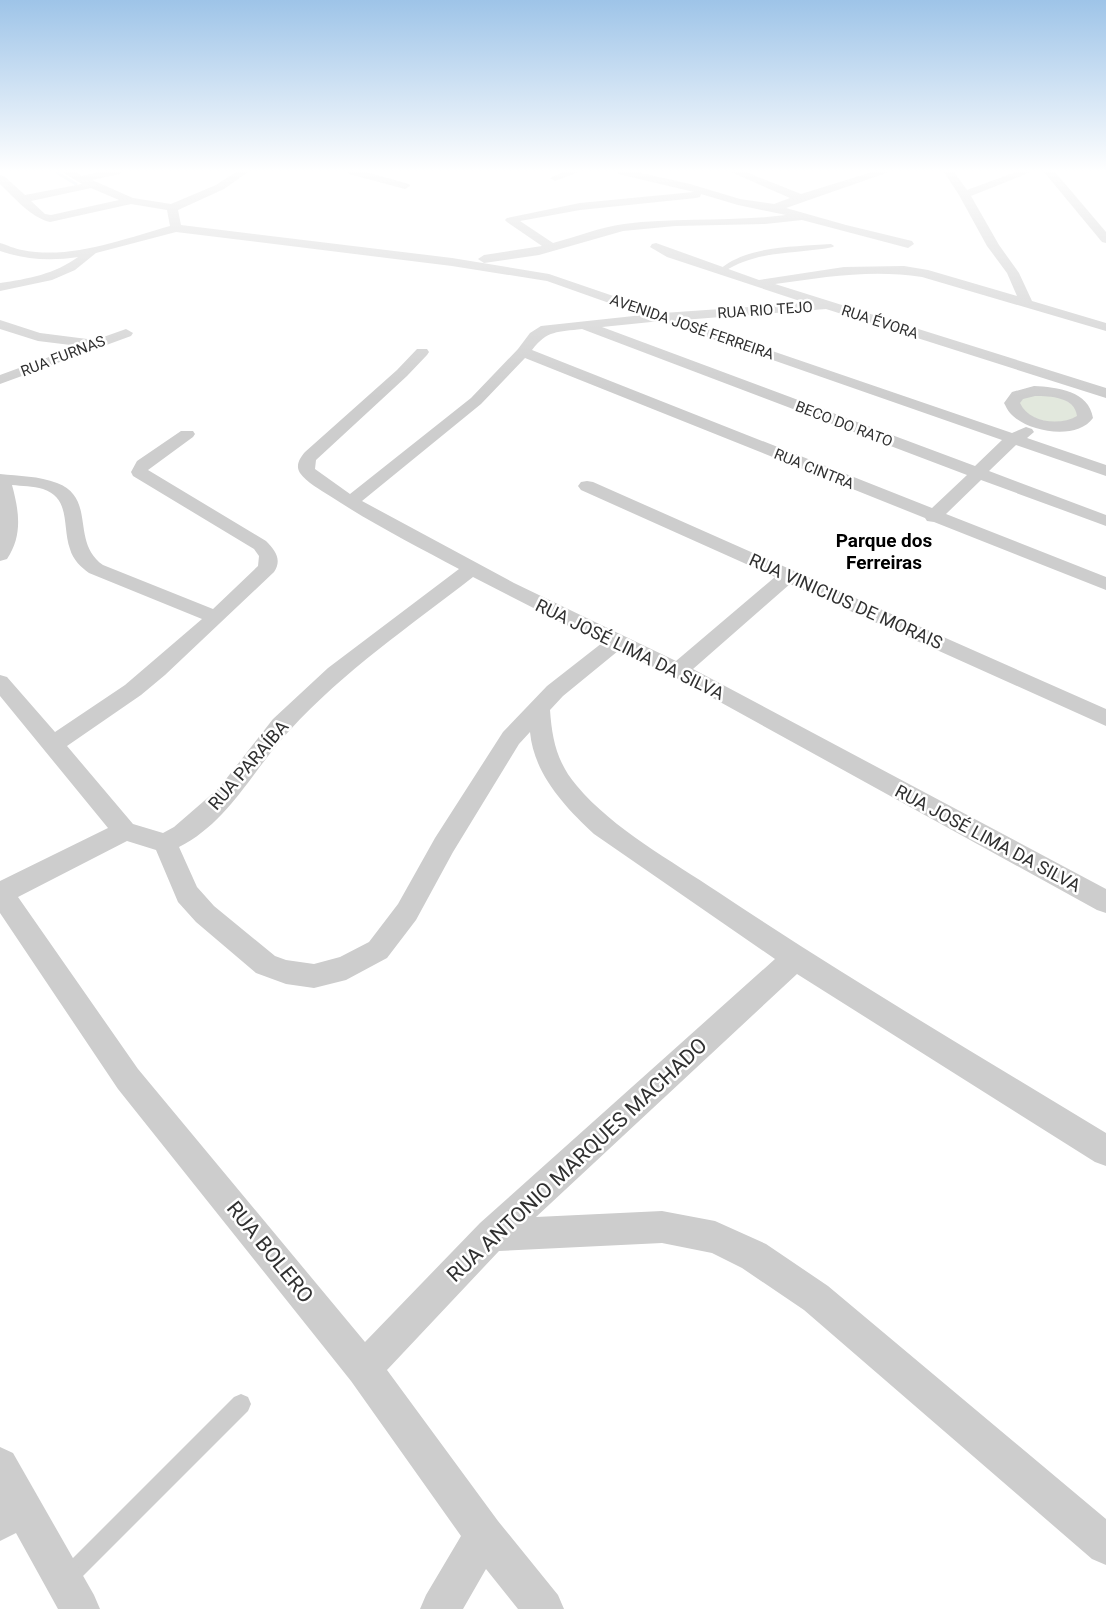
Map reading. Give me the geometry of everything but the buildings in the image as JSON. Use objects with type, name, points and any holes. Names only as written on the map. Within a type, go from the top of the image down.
[{"type":"street","points":[[0,247],[17,253],[32,255],[69,254],[105,247]]},
{"type":"street","name":"AVENIDA JOSÉ FERREIRA","points":[[331,247],[452,262],[549,278],[1106,471]]},
{"type":"street","points":[[452,262],[555,247]]},
{"type":"street","name":"RUA ÉVORA","points":[[656,247],[671,254],[827,305],[1071,390],[1106,393]]},
{"type":"street","points":[[995,247],[1013,273],[1027,304]]},
{"type":"street","points":[[0,287],[30,282],[59,273],[78,264],[94,250]]},
{"type":"street","points":[[757,283],[836,272],[883,267],[896,268],[924,273],[1106,327]]},
{"type":"street","name":"RUA RIO TEJO","points":[[351,501],[476,401],[523,352],[535,336],[546,330],[662,317],[827,305]]},
{"type":"street","points":[[0,324],[38,337],[80,343],[97,343]]},
{"type":"street","name":"BECO DO RATO","points":[[583,325],[1106,521]]},
{"type":"street","name":"RUA FURNAS","points":[[0,380],[126,332]]},
{"type":"street","name":"RUA JOSÉ LIMA DA SILVA","points":[[422,352],[402,373],[308,458],[305,466],[307,471],[351,501],[471,570],[616,642],[678,670],[1106,902]]},
{"type":"street","name":"RUA CINTRA","points":[[523,352],[933,517],[1106,584]]},
{"type":"street","points":[[0,365],[17,374]]},
{"type":"street","points":[[1071,390],[1086,412],[1085,418],[1081,422],[1064,427],[1029,421],[1014,410],[1011,404],[1012,399],[1016,395],[1034,391],[1071,390]]},
{"type":"street","points":[[933,517],[1013,439],[1040,424]]},
{"type":"street","points":[[53,744],[133,690],[158,670],[267,568],[270,561],[267,553],[260,546],[139,472],[143,465],[187,434]]},
{"type":"street","points":[[0,555],[10,530],[10,512],[1,479],[43,484],[57,488],[66,495],[74,518],[83,558],[96,569],[216,617]]},
{"type":"street","name":"RUA VINICIUS DE MORAIS","points":[[586,486],[1106,718]]},
{"type":"street","name":"RUA PARAÍBA","points":[[165,844],[183,834],[227,794],[281,725],[336,673],[471,570]]},
{"type":"street","points":[[678,670],[789,575]]},
{"type":"street","points":[[0,682],[125,831],[165,844],[187,894],[205,914],[266,965],[286,972],[314,976],[346,968],[378,950],[407,912],[444,845],[511,738],[539,707],[570,678],[616,642]]},
{"type":"street","points":[[539,707],[544,749],[557,778],[574,802],[602,827],[795,958],[1106,1151]]},
{"type":"street","points":[[0,893],[125,831]]},
{"type":"street","name":"RUA BOLERO","points":[[0,893],[128,1079],[364,1368],[484,1535],[544,1609]]},
{"type":"street","name":"RUA ANTONIO MARQUES MACHADO","points":[[364,1368],[492,1235],[795,958]]},
{"type":"street","points":[[492,1235],[662,1227],[715,1237],[754,1256],[816,1298],[1106,1546]]},
{"type":"street","points":[[0,1466],[10,1512],[72,1595]]},
{"type":"street","points":[[440,1609],[484,1535]]},
{"type":"lane","points":[[721,271],[734,261],[747,256],[822,247]]},
{"type":"lane","points":[[72,1595],[241,1404]]},
{"type":"shaded area","points":[[1030,394],[1061,397],[1081,411],[1076,420],[1050,423],[1023,414],[1018,400]]},
{"type":"district","name":"Parque dos Ferreiras","points":[[884,551]]}]
